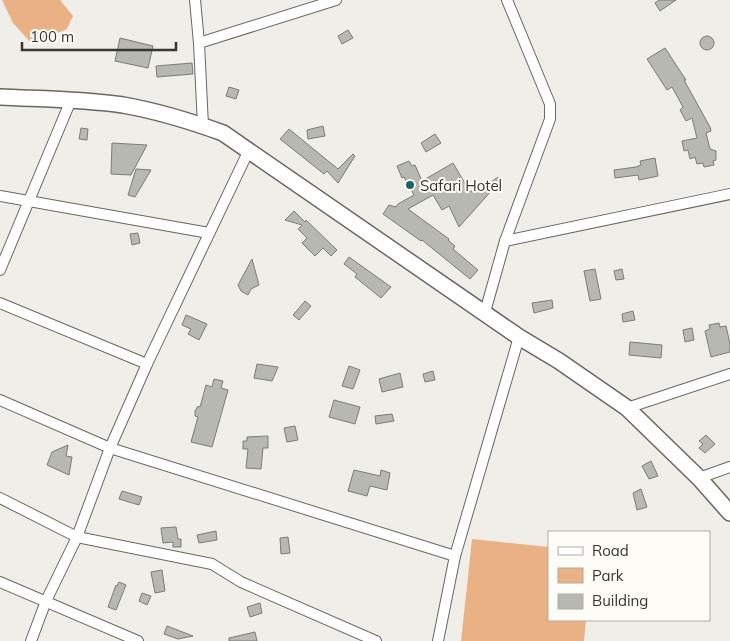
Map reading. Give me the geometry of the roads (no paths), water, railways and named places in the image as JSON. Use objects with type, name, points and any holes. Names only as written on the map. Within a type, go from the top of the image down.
[{"type":"street","points":[[195,0],[203,126]]},
{"type":"street","points":[[199,43],[336,0]]},
{"type":"street","points":[[485,312],[504,241],[550,119],[550,104],[508,0]]},
{"type":"street","points":[[0,98],[71,100],[124,106],[174,116],[223,133],[519,337],[559,361],[627,408],[699,478],[730,513]]},
{"type":"street","points":[[0,270],[71,100]]},
{"type":"street","points":[[31,641],[46,602],[77,537],[110,448],[147,364],[248,150]]},
{"type":"street","points":[[504,241],[730,194]]},
{"type":"street","points":[[0,196],[209,233]]},
{"type":"street","points":[[0,303],[147,364]]},
{"type":"street","points":[[438,641],[455,556],[519,337]]},
{"type":"street","points":[[627,408],[730,374]]},
{"type":"street","points":[[0,400],[110,448],[455,556]]},
{"type":"street","points":[[699,478],[730,467]]},
{"type":"street","points":[[0,498],[77,537],[212,564],[241,582],[376,641]]},
{"type":"street","points":[[0,582],[138,641]]},
{"type":"place","name":"Safari Hotel","points":[[410,185]]}]
